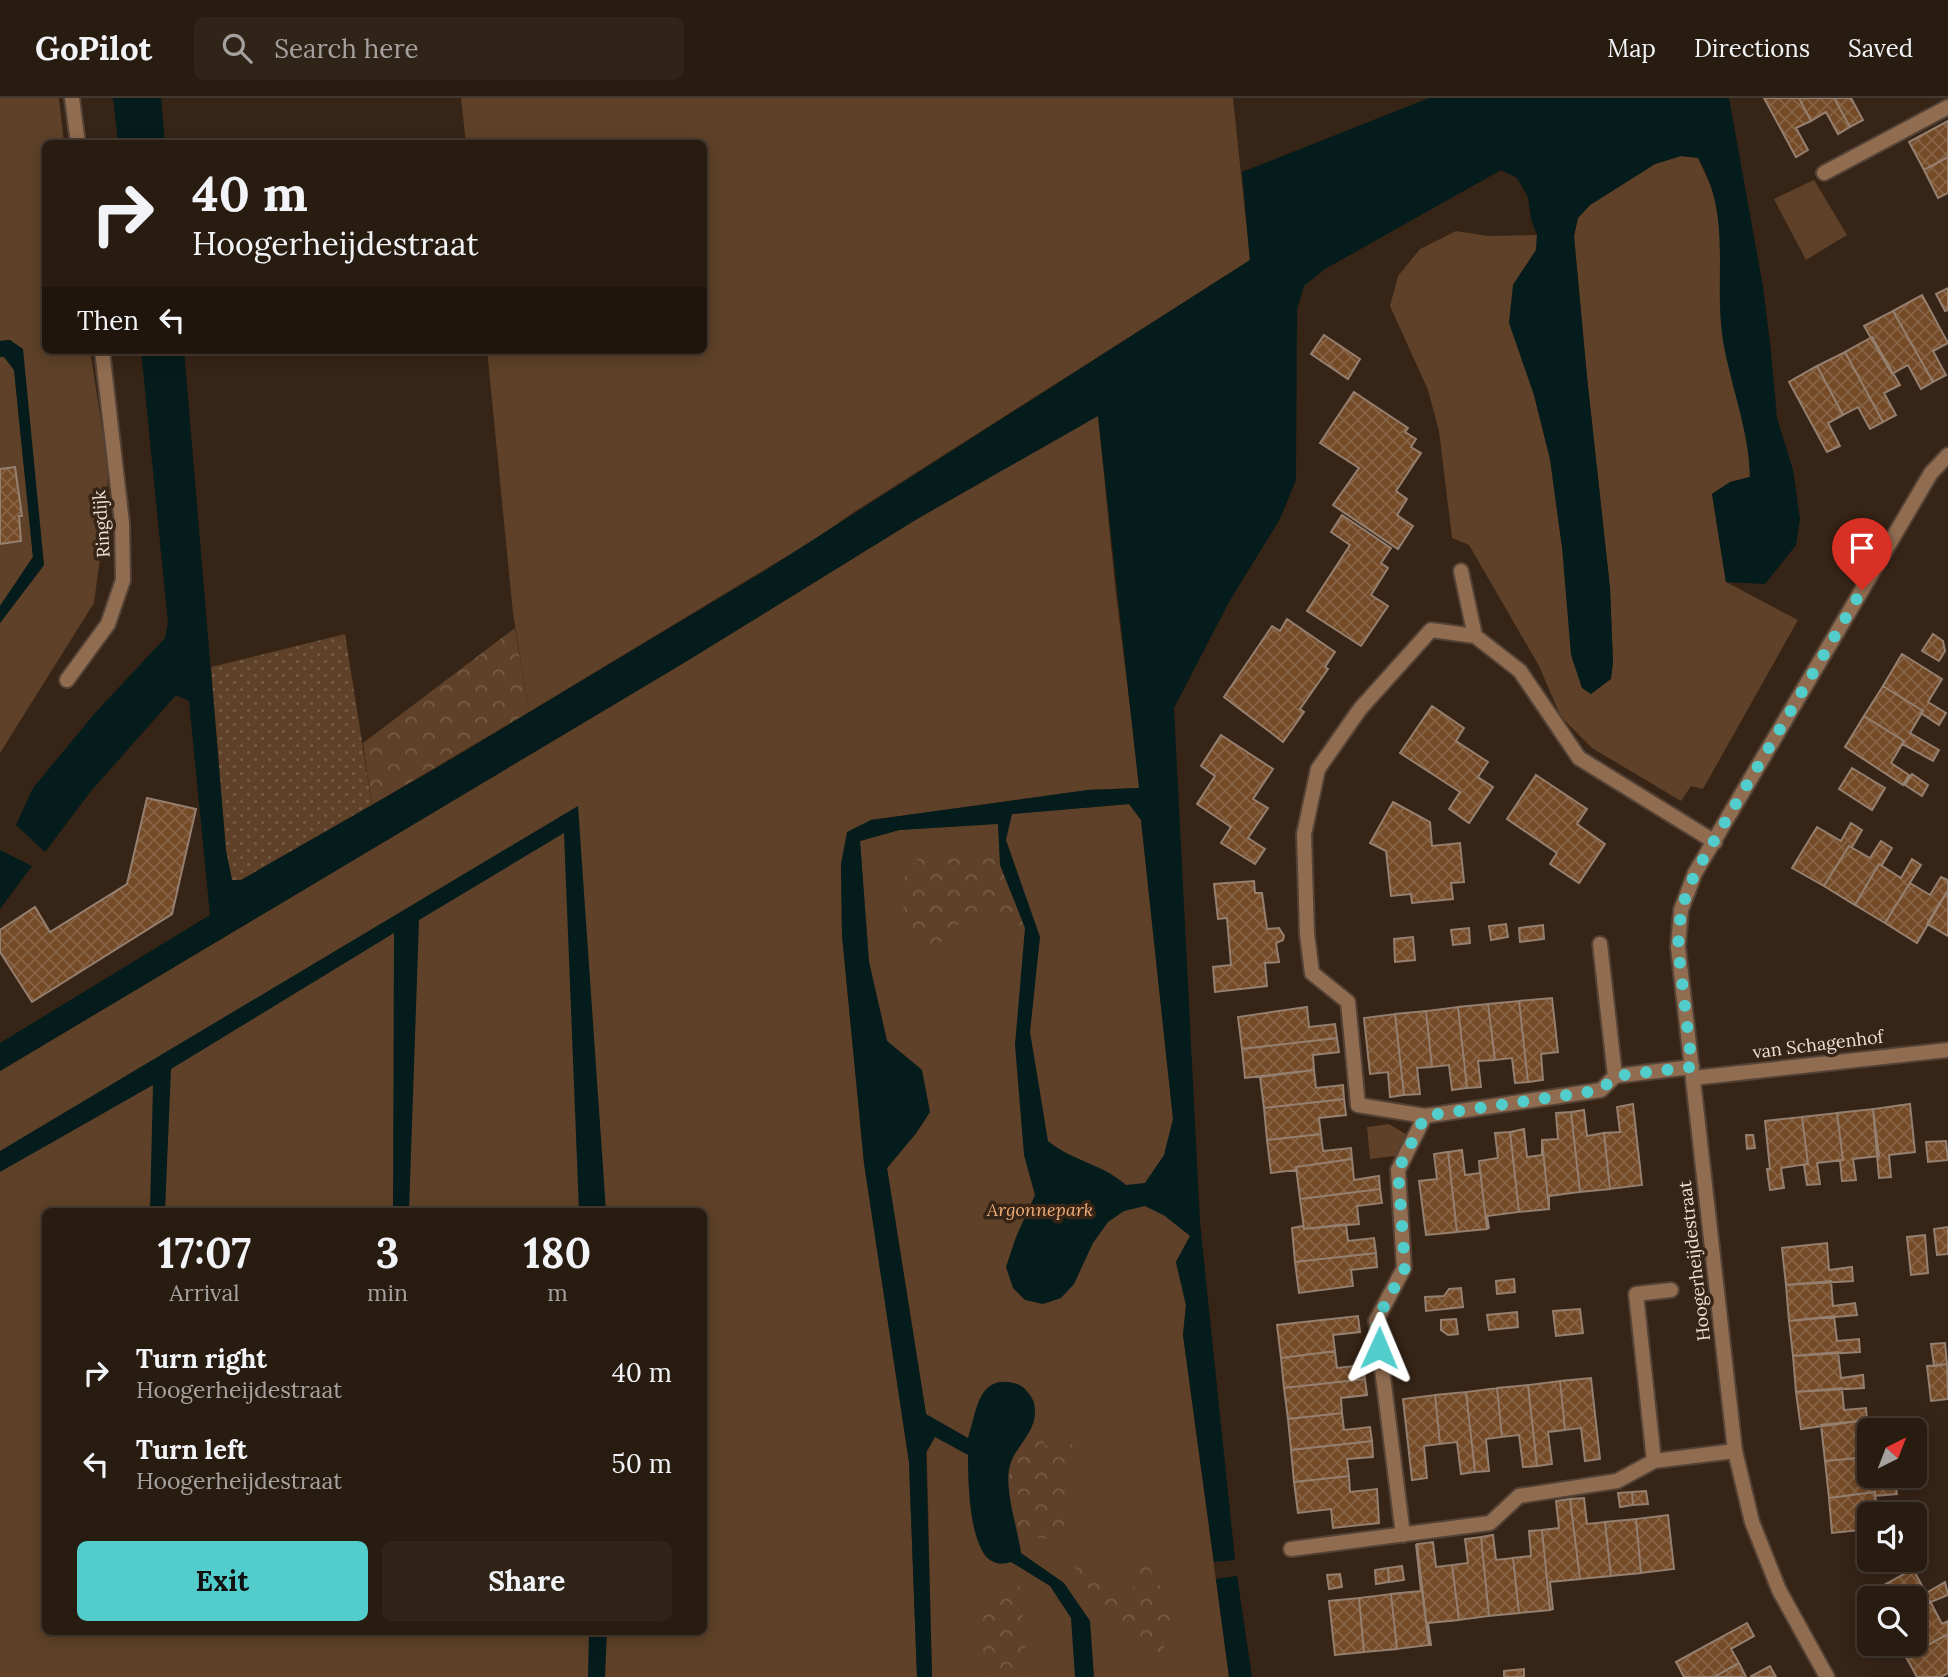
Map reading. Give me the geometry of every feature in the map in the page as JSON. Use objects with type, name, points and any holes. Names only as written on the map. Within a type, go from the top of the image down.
[{"type":"street","points":[[72,98],[77,140]]},
{"type":"street","points":[[1825,173],[1948,107]]},
{"type":"street","name":"Ringdijk","points":[[67,680],[108,624],[123,580],[122,523],[102,354]]},
{"type":"street","name":"Hoogerheijdestraat","points":[[1827,1677],[1779,1590],[1752,1522],[1735,1451],[1678,947],[1681,909],[1695,873],[1931,473],[1948,455]]},
{"type":"street","points":[[1461,571],[1475,636]]},
{"type":"street","points":[[1692,1072],[1615,1076],[1601,1090],[1425,1116],[1359,1105],[1348,1002],[1312,973],[1307,934],[1304,834],[1318,769],[1360,709],[1431,630],[1475,636],[1520,671],[1580,758],[1715,842]]},
{"type":"street","points":[[1600,944],[1615,1076]]},
{"type":"street","name":"van Schagenhof","points":[[1692,1072],[1948,1050]]},
{"type":"street","points":[[1403,1535],[1376,1321],[1405,1268],[1398,1170],[1425,1116]]},
{"type":"street","name":"Hoogerheijdestraat","points":[[1654,1461],[1636,1294],[1671,1290]]},
{"type":"street","points":[[1291,1549],[1490,1523],[1518,1496],[1616,1481],[1654,1461],[1735,1451]]},
{"type":"green space","points":[[0,98],[59,98],[64,140],[42,140],[42,354],[91,354],[108,467],[107,506],[94,603],[0,753],[0,623],[44,565],[10,340],[0,341]]},
{"type":"green space","points":[[461,98],[1233,98],[1250,260],[817,538],[529,712],[513,613],[487,354],[707,354],[707,140],[466,140]]},
{"type":"green space","points":[[1681,156],[1698,158],[1716,198],[1721,230],[1723,339],[1749,444],[1750,477],[1730,482],[1712,494],[1726,582],[1798,620],[1703,789],[1691,786],[1681,801],[1592,748],[1561,717],[1539,666],[1469,545],[1452,538],[1439,431],[1428,390],[1390,306],[1398,276],[1420,249],[1456,231],[1488,236],[1537,235],[1536,250],[1513,285],[1534,395],[1550,459],[1562,547],[1613,663],[1610,588],[1574,236],[1578,218],[1590,205],[1655,164]]},
{"type":"green space","points":[[1814,180],[1847,235],[1806,260],[1774,199]]},
{"type":"green space","points":[[4,356],[14,369],[33,557],[0,606],[0,357]]},
{"type":"green space","points":[[1098,415],[1115,586],[1140,788],[1088,790],[871,820],[841,864],[842,935],[864,1163],[909,1462],[917,1677],[0,1677],[0,1071],[687,661],[917,519]]},
{"type":"green space","points":[[515,628],[529,712],[372,805],[363,743]]},
{"type":"green space","points":[[345,634],[372,805],[241,880],[232,880],[226,851],[211,667]]},
{"type":"green space","name":"Argonnepark","points":[[1129,804],[1141,819],[1173,1119],[1190,1236],[1176,1262],[1186,1305],[1183,1335],[1229,1677],[932,1677],[926,1414],[887,1168],[917,1132],[922,1070],[887,1041],[869,962],[860,841],[899,830],[998,823],[1011,814]]},
{"type":"green space","points":[[949,850],[985,851],[1000,865],[1025,928],[994,915],[972,915],[954,928],[932,953],[919,950],[909,936],[901,895],[906,871],[920,857]]},
{"type":"green space","points":[[1389,1124],[1409,1136],[1395,1156],[1370,1159],[1367,1127]]},
{"type":"green space","points":[[1033,1427],[1046,1446],[1078,1444],[1066,1490],[1063,1543],[1018,1532],[1008,1481],[1011,1462]]},
{"type":"green space","points":[[1145,1561],[1172,1607],[1160,1669],[1120,1636],[1073,1564],[1132,1605],[1135,1572]]},
{"type":"green space","points":[[1019,1581],[1028,1677],[984,1677],[982,1600]]},
{"type":"water","points":[[113,98],[161,98],[165,140],[118,140]]},
{"type":"water","points":[[1429,98],[1729,98],[1763,287],[1777,418],[1793,470],[1800,519],[1796,545],[1765,584],[1726,582],[1712,494],[1730,482],[1750,477],[1749,460],[1723,341],[1720,317],[1719,225],[1709,180],[1698,158],[1681,156],[1655,164],[1590,205],[1578,218],[1574,236],[1610,588],[1613,663],[1611,679],[1591,694],[1582,688],[1571,655],[1562,547],[1550,459],[1534,395],[1509,323],[1513,285],[1536,250],[1537,235],[1531,219],[1528,197],[1517,178],[1501,170],[1325,269],[1304,286],[1297,309],[1296,480],[1280,519],[1229,602],[1174,708],[1200,1223],[1235,1560],[1214,1562],[1183,1335],[1186,1305],[1176,1262],[1190,1236],[1165,1216],[1145,1206],[1124,1211],[1108,1222],[1093,1243],[1074,1284],[1061,1298],[1043,1304],[1025,1300],[1013,1288],[1006,1267],[1035,1195],[1024,1155],[1015,1045],[1025,928],[1000,865],[998,824],[899,830],[860,841],[869,962],[887,1041],[922,1070],[930,1112],[887,1168],[926,1414],[968,1438],[981,1396],[994,1384],[1017,1384],[1031,1397],[1034,1403],[1034,1420],[1011,1462],[1008,1482],[1021,1553],[1064,1583],[1090,1621],[1094,1677],[1075,1677],[1071,1618],[1050,1586],[1011,1562],[993,1562],[983,1552],[971,1511],[968,1455],[935,1437],[926,1453],[932,1677],[917,1677],[909,1462],[864,1163],[842,935],[841,864],[847,832],[871,820],[1088,790],[1139,788],[1098,416],[917,519],[687,661],[0,1071],[0,1043],[210,915],[189,701],[176,695],[91,791],[45,852],[16,825],[33,788],[96,712],[165,638],[168,623],[141,354],[184,354],[226,851],[232,880],[241,880],[440,766],[766,570],[1250,260],[1242,172]],"holes":[[[1129,804],[1141,820],[1173,1119],[1164,1155],[1145,1183],[1126,1185],[1048,1141],[1030,1032],[1040,937],[1006,840],[1012,814]]]},
{"type":"water","points":[[10,340],[23,349],[44,565],[0,623],[0,606],[33,557],[14,370],[4,357],[0,357],[0,341]]},
{"type":"water","points":[[578,806],[606,1208],[579,1208],[564,833],[419,920],[409,1208],[393,1208],[394,933],[171,1069],[165,1208],[150,1208],[153,1085],[0,1172],[0,1151]]},
{"type":"water","points":[[0,850],[32,866],[0,909]]},
{"type":"water","points":[[1237,1576],[1252,1677],[1229,1677],[1216,1579]]},
{"type":"water","points":[[589,1635],[607,1635],[605,1677],[588,1677]]},
{"type":"building","points":[[1764,98],[1799,98],[1811,121],[1796,128],[1808,150],[1796,157]]},
{"type":"building","points":[[1799,98],[1834,98],[1850,127],[1838,134],[1826,112],[1811,121]]},
{"type":"building","points":[[1834,98],[1851,98],[1863,120],[1850,127]]},
{"type":"building","points":[[1948,121],[1948,157],[1924,170],[1909,142]]},
{"type":"building","points":[[1948,157],[1948,193],[1938,198],[1924,170]]},
{"type":"building","points":[[1948,288],[1948,310],[1945,311],[1936,294]]},
{"type":"building","points":[[1922,295],[1948,343],[1933,351],[1946,375],[1933,382],[1893,311]]},
{"type":"building","points":[[1893,311],[1933,382],[1921,389],[1908,365],[1892,374],[1864,326]]},
{"type":"building","points":[[1324,335],[1360,359],[1348,379],[1311,354]]},
{"type":"building","points":[[1872,337],[1900,385],[1884,393],[1896,415],[1883,422],[1845,352]]},
{"type":"building","points":[[1845,352],[1883,422],[1870,429],[1858,407],[1843,415],[1817,366]]},
{"type":"building","points":[[1817,366],[1843,415],[1828,423],[1840,446],[1827,452],[1789,382]]},
{"type":"building","points":[[1354,392],[1408,428],[1405,432],[1416,439],[1411,447],[1421,453],[1396,491],[1407,499],[1397,515],[1413,526],[1398,549],[1333,505],[1359,468],[1320,443]]},
{"type":"building","points":[[15,467],[22,516],[19,516],[21,541],[0,544],[0,469]]},
{"type":"building","points":[[1342,515],[1391,548],[1381,563],[1388,568],[1371,595],[1388,606],[1361,646],[1307,611],[1350,545],[1331,532]]},
{"type":"building","points":[[1287,619],[1335,652],[1325,667],[1328,669],[1300,709],[1304,712],[1283,742],[1224,697],[1272,626],[1280,631]]},
{"type":"building","points":[[1933,634],[1943,641],[1945,651],[1939,661],[1922,651]]},
{"type":"building","points":[[1902,654],[1942,679],[1928,702],[1946,713],[1939,725],[1921,713],[1923,711],[1883,686]]},
{"type":"building","points":[[1883,686],[1923,711],[1910,733],[1939,750],[1933,761],[1902,744],[1904,741],[1864,716]]},
{"type":"building","points":[[1432,706],[1464,728],[1456,741],[1488,762],[1478,777],[1493,787],[1469,823],[1449,809],[1460,792],[1400,753]]},
{"type":"building","points":[[1864,716],[1904,741],[1891,763],[1909,775],[1903,785],[1845,747]]},
{"type":"building","points":[[1221,735],[1273,769],[1253,799],[1268,808],[1248,838],[1265,849],[1255,864],[1221,843],[1231,827],[1197,804],[1215,776],[1201,766]]},
{"type":"building","points":[[1852,768],[1885,788],[1872,810],[1839,789]]},
{"type":"building","points":[[1912,774],[1928,785],[1922,796],[1905,785]]},
{"type":"building","points":[[1536,775],[1587,809],[1577,824],[1605,844],[1579,883],[1550,864],[1557,853],[1507,819]]},
{"type":"building","points":[[147,798],[196,809],[172,914],[32,1002],[0,952],[0,930],[35,907],[50,932],[127,884]]},
{"type":"building","points":[[1393,802],[1430,822],[1432,846],[1460,843],[1464,882],[1451,883],[1453,899],[1412,903],[1411,894],[1391,896],[1386,851],[1370,843]]},
{"type":"building","points":[[1851,823],[1862,830],[1824,886],[1792,868],[1817,827],[1841,841]]},
{"type":"building","points":[[1881,841],[1892,848],[1882,865],[1879,864],[1855,905],[1824,886],[1849,846],[1870,858]]},
{"type":"building","points":[[1912,859],[1921,865],[1885,923],[1855,905],[1879,864],[1901,878]]},
{"type":"building","points":[[1941,877],[1948,880],[1948,890],[1917,943],[1885,923],[1910,883],[1930,895]]},
{"type":"building","points":[[1254,881],[1255,893],[1262,893],[1267,929],[1279,928],[1284,936],[1283,940],[1276,943],[1279,962],[1265,963],[1267,986],[1215,992],[1213,967],[1231,965],[1227,918],[1218,919],[1214,884]]},
{"type":"building","points":[[1948,890],[1948,936],[1927,924]]},
{"type":"building","points":[[1506,924],[1508,937],[1491,940],[1489,926]]},
{"type":"building","points":[[1543,925],[1544,939],[1520,942],[1519,928]]},
{"type":"building","points":[[1469,928],[1470,943],[1453,945],[1451,930]]},
{"type":"building","points":[[1413,937],[1415,960],[1395,962],[1394,939]]},
{"type":"building","points":[[1552,998],[1558,1052],[1541,1054],[1543,1080],[1528,1082],[1519,1001]]},
{"type":"building","points":[[1519,1001],[1528,1082],[1515,1083],[1512,1058],[1495,1060],[1488,1004]]},
{"type":"building","points":[[1488,1004],[1495,1060],[1478,1061],[1481,1087],[1467,1088],[1458,1007]]},
{"type":"building","points":[[1307,1007],[1309,1027],[1335,1024],[1337,1038],[1242,1049],[1238,1017]]},
{"type":"building","points":[[1458,1007],[1467,1088],[1452,1090],[1449,1065],[1432,1067],[1426,1011]]},
{"type":"building","points":[[1426,1011],[1432,1067],[1417,1068],[1420,1094],[1404,1095],[1395,1014]]},
{"type":"building","points":[[1395,1014],[1404,1095],[1390,1097],[1388,1072],[1370,1074],[1364,1018]]},
{"type":"building","points":[[1337,1038],[1339,1052],[1313,1055],[1314,1070],[1245,1078],[1242,1049]]},
{"type":"building","points":[[1314,1070],[1316,1088],[1343,1085],[1344,1099],[1264,1108],[1260,1077]]},
{"type":"building","points":[[1344,1099],[1346,1115],[1319,1118],[1321,1134],[1267,1140],[1264,1108]]},
{"type":"building","points":[[1633,1104],[1642,1185],[1610,1189],[1604,1133],[1620,1132],[1617,1107]]},
{"type":"building","points":[[1910,1104],[1915,1152],[1889,1155],[1891,1177],[1879,1178],[1873,1109]]},
{"type":"building","points":[[1873,1109],[1879,1156],[1853,1159],[1856,1180],[1842,1181],[1840,1160],[1843,1160],[1837,1113]]},
{"type":"building","points":[[1584,1110],[1587,1136],[1604,1133],[1610,1189],[1580,1192],[1571,1112]]},
{"type":"building","points":[[1571,1112],[1580,1192],[1549,1196],[1549,1209],[1542,1140],[1558,1139],[1556,1113]]},
{"type":"building","points":[[1837,1113],[1843,1160],[1817,1163],[1820,1184],[1807,1185],[1804,1165],[1808,1164],[1802,1117]]},
{"type":"building","points":[[1802,1117],[1808,1164],[1781,1168],[1784,1188],[1770,1190],[1765,1121]]},
{"type":"building","points":[[1524,1129],[1527,1157],[1542,1155],[1542,1140],[1549,1209],[1519,1212],[1510,1132]]},
{"type":"building","points":[[1510,1132],[1519,1212],[1487,1216],[1487,1229],[1479,1161],[1498,1158],[1495,1133]]},
{"type":"building","points":[[1321,1134],[1323,1151],[1351,1148],[1352,1159],[1271,1173],[1267,1140]]},
{"type":"building","points":[[1746,1135],[1753,1135],[1755,1148],[1747,1149]]},
{"type":"building","points":[[1946,1141],[1948,1160],[1928,1162],[1926,1142]]},
{"type":"building","points":[[1462,1150],[1465,1175],[1480,1173],[1479,1161],[1487,1229],[1457,1232],[1448,1152]]},
{"type":"building","points":[[1448,1152],[1457,1232],[1426,1235],[1419,1181],[1437,1179],[1434,1154]]},
{"type":"building","points":[[1352,1159],[1354,1180],[1379,1176],[1380,1189],[1300,1199],[1296,1167]]},
{"type":"building","points":[[1380,1189],[1382,1203],[1357,1206],[1359,1224],[1304,1229],[1300,1199]]},
{"type":"building","points":[[1346,1224],[1348,1241],[1374,1238],[1376,1253],[1295,1262],[1292,1228]]},
{"type":"building","points":[[1948,1227],[1948,1254],[1937,1255],[1934,1229]]},
{"type":"building","points":[[1925,1235],[1928,1273],[1911,1275],[1907,1237]]},
{"type":"building","points":[[1827,1243],[1829,1270],[1852,1267],[1853,1281],[1786,1285],[1782,1248]]},
{"type":"building","points":[[1376,1253],[1377,1267],[1351,1270],[1353,1286],[1299,1293],[1295,1262]]},
{"type":"building","points":[[1514,1279],[1515,1292],[1497,1294],[1496,1281]]},
{"type":"building","points":[[1831,1281],[1833,1306],[1855,1303],[1857,1315],[1789,1321],[1786,1285]]},
{"type":"building","points":[[1461,1288],[1463,1307],[1426,1311],[1425,1297],[1444,1296],[1449,1289]]},
{"type":"building","points":[[1580,1309],[1583,1333],[1556,1336],[1553,1311]]},
{"type":"building","points":[[1517,1312],[1518,1327],[1489,1330],[1487,1315]]},
{"type":"building","points":[[1358,1316],[1360,1332],[1333,1335],[1335,1351],[1281,1358],[1277,1325]]},
{"type":"building","points":[[1834,1316],[1837,1341],[1859,1339],[1860,1352],[1793,1356],[1789,1321]]},
{"type":"building","points":[[1456,1319],[1458,1334],[1448,1335],[1441,1330],[1441,1320]]},
{"type":"building","points":[[1945,1343],[1947,1364],[1934,1366],[1931,1344]]},
{"type":"building","points":[[1335,1351],[1337,1368],[1363,1365],[1365,1379],[1284,1388],[1281,1358]]},
{"type":"building","points":[[1838,1352],[1841,1378],[1863,1375],[1864,1388],[1796,1392],[1793,1356]]},
{"type":"building","points":[[1947,1364],[1948,1399],[1931,1401],[1927,1366]]},
{"type":"building","points":[[1591,1378],[1600,1459],[1585,1461],[1581,1428],[1565,1430],[1560,1381]]},
{"type":"building","points":[[1365,1379],[1367,1395],[1341,1398],[1342,1413],[1288,1419],[1284,1388]]},
{"type":"building","points":[[1560,1381],[1565,1430],[1548,1432],[1552,1464],[1537,1466],[1528,1385]]},
{"type":"building","points":[[1528,1385],[1537,1466],[1523,1467],[1519,1435],[1502,1437],[1497,1388]]},
{"type":"building","points":[[1497,1388],[1502,1437],[1486,1439],[1489,1471],[1475,1472],[1466,1392]]},
{"type":"building","points":[[1842,1388],[1844,1410],[1866,1408],[1867,1418],[1801,1429],[1796,1392]]},
{"type":"building","points":[[1466,1392],[1475,1472],[1461,1474],[1457,1442],[1440,1444],[1435,1395]]},
{"type":"building","points":[[1435,1395],[1440,1444],[1424,1446],[1427,1478],[1412,1480],[1403,1399]]},
{"type":"building","points":[[1342,1413],[1344,1430],[1370,1427],[1372,1441],[1291,1450],[1288,1419]]},
{"type":"building","points":[[1857,1421],[1857,1458],[1825,1461],[1821,1425]]},
{"type":"building","points":[[1372,1441],[1373,1457],[1347,1459],[1349,1476],[1294,1482],[1291,1450]]},
{"type":"building","points":[[1857,1458],[1857,1488],[1896,1488],[1897,1494],[1875,1496],[1875,1492],[1829,1498],[1825,1461]]},
{"type":"building","points":[[1349,1476],[1350,1492],[1377,1489],[1379,1523],[1333,1528],[1331,1509],[1298,1513],[1294,1482]]},
{"type":"building","points":[[1646,1491],[1648,1504],[1633,1505],[1632,1492]]},
{"type":"building","points":[[1632,1492],[1633,1505],[1620,1507],[1618,1493]]},
{"type":"building","points":[[1875,1492],[1876,1502],[1857,1502],[1857,1530],[1832,1533],[1829,1498]]},
{"type":"building","points":[[1584,1498],[1587,1524],[1605,1522],[1611,1576],[1580,1579],[1570,1499]]},
{"type":"building","points":[[1570,1499],[1580,1579],[1550,1582],[1553,1609],[1550,1610],[1542,1530],[1559,1528],[1556,1501]]},
{"type":"building","points":[[1668,1515],[1674,1569],[1641,1573],[1636,1519]]},
{"type":"building","points":[[1636,1519],[1641,1573],[1611,1576],[1605,1522]]},
{"type":"building","points":[[1542,1530],[1550,1610],[1519,1613],[1513,1558],[1531,1556],[1529,1531]]},
{"type":"building","points":[[1493,1535],[1496,1560],[1513,1558],[1519,1613],[1489,1616],[1481,1537]]},
{"type":"building","points":[[1481,1537],[1489,1616],[1459,1620],[1452,1565],[1468,1563],[1465,1539]]},
{"type":"building","points":[[1433,1542],[1436,1567],[1452,1565],[1459,1620],[1428,1623],[1429,1645],[1417,1544]]},
{"type":"building","points":[[1416,1544],[1429,1645],[1397,1649],[1391,1594],[1421,1591]]},
{"type":"building","points":[[1402,1566],[1404,1580],[1389,1582],[1388,1568]]},
{"type":"building","points":[[1388,1568],[1389,1582],[1376,1584],[1375,1570]]},
{"type":"building","points":[[1908,1572],[1915,1572],[1922,1586],[1882,1586]]},
{"type":"building","points":[[1340,1574],[1342,1587],[1329,1589],[1327,1575]]},
{"type":"building","points":[[1945,1582],[1948,1595],[1927,1604],[1927,1592]]},
{"type":"building","points":[[1391,1594],[1397,1649],[1364,1652],[1359,1598]]},
{"type":"building","points":[[1359,1598],[1364,1652],[1335,1655],[1329,1601]]},
{"type":"building","points":[[1930,1601],[1942,1624],[1948,1621],[1948,1634],[1927,1646],[1927,1602]]},
{"type":"building","points":[[1747,1623],[1754,1636],[1731,1649],[1739,1663],[1714,1677],[1684,1677],[1676,1662]]},
{"type":"building","points":[[1948,1634],[1948,1673],[1941,1677],[1917,1677],[1906,1657],[1927,1656],[1927,1646]]},
{"type":"building","points":[[1739,1663],[1746,1677],[1714,1677]]},
{"type":"building","points":[[1770,1666],[1776,1677],[1750,1677]]},
{"type":"building","points":[[1524,1669],[1524,1677],[1504,1677],[1504,1671]]},
{"type":"route","points":[[1379,1348],[1376,1321],[1405,1268],[1398,1170],[1425,1116],[1601,1090],[1615,1076],[1692,1067],[1678,947],[1681,909],[1695,873],[1862,590]]}]
